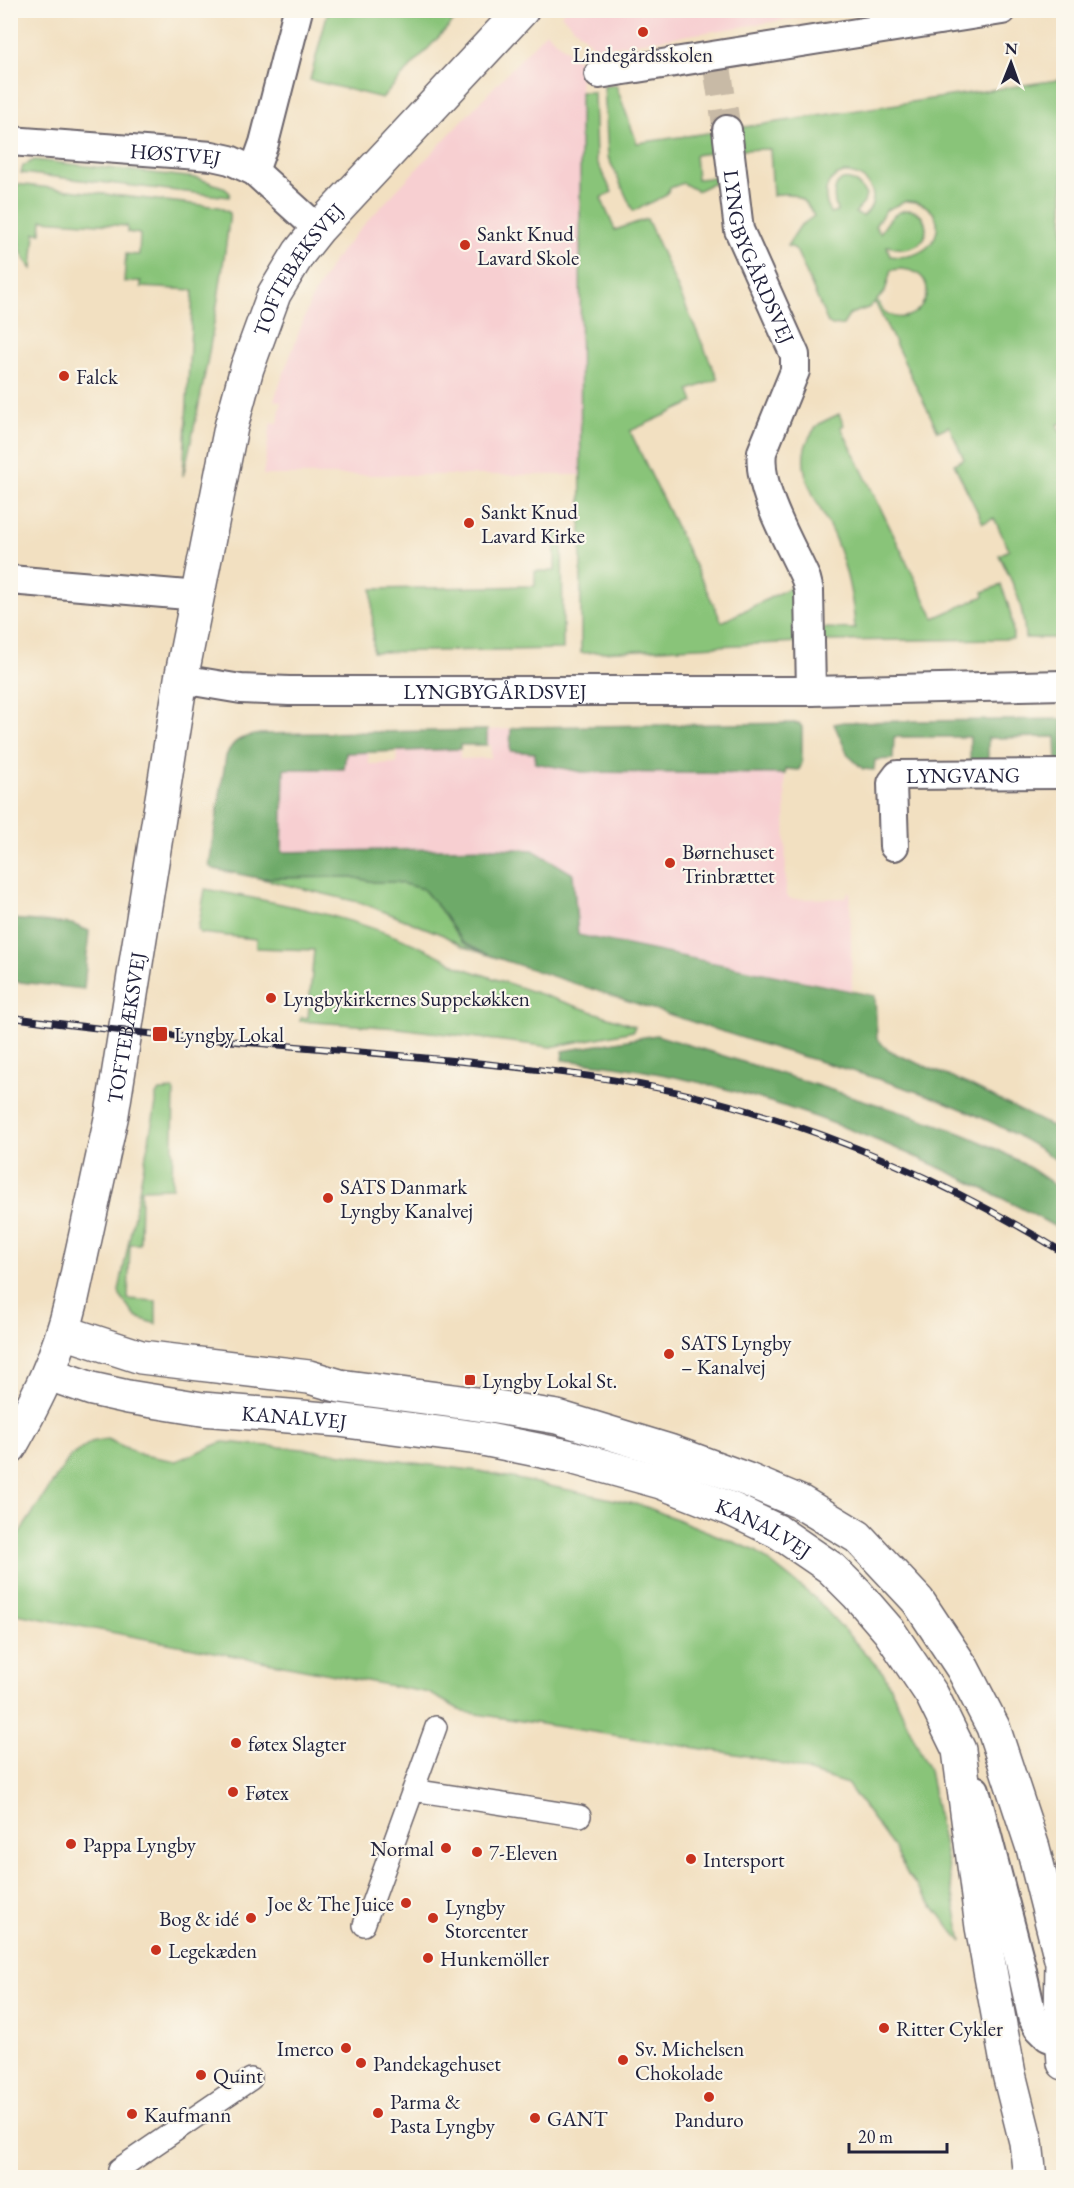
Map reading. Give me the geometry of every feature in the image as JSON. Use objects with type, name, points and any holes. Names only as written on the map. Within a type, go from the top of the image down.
[{"type":"street","points":[[254,171],[264,143],[298,10]]},
{"type":"street","name":"TOFTEBÆKSVEJ","points":[[10,1447],[49,1374],[64,1332],[112,1114],[181,679],[231,427],[247,368],[274,294],[299,253],[318,229],[522,10]]},
{"type":"street","points":[[599,74],[715,62],[1002,10]]},
{"type":"street","name":"LYNGBYGÅRDSVEJ","points":[[727,130],[739,230],[795,355],[795,371],[762,452],[761,462],[767,493],[806,579],[809,591],[811,691]]},
{"type":"street","name":"HØSTVEJ","points":[[10,141],[212,156],[230,160],[254,171],[318,229]]},
{"type":"street","points":[[10,580],[199,596]]},
{"type":"street","name":"LYNGBYGÅRDSVEJ","points":[[181,679],[241,689],[290,692],[811,691],[1064,685]]},
{"type":"street","name":"LYNGVANG","points":[[894,846],[892,783],[898,775],[1064,774]]},
{"type":"street","name":"KANALVEJ","points":[[64,1332],[141,1357],[309,1377],[340,1386],[556,1417],[669,1451],[747,1480],[800,1502],[858,1537],[918,1601],[963,1669],[993,1727],[1033,1848],[1062,1964],[1063,2042]]},
{"type":"street","name":"KANALVEJ","points":[[49,1374],[92,1389],[202,1409],[338,1420],[478,1437],[567,1456],[661,1482],[733,1510],[777,1531],[831,1568],[889,1631],[932,1695],[959,1750],[982,1927],[1009,2074],[1026,2142],[1030,2178]]},
{"type":"street","points":[[364,1925],[436,1727]]},
{"type":"street","points":[[959,1750],[974,1785],[984,1820],[1032,2016],[1048,2037],[1063,2042]]},
{"type":"street","points":[[413,1790],[580,1816]]},
{"type":"street","points":[[119,2169],[251,2079]]},
{"type":"shaded area","name":"Lindegårdsskolen","points":[[564,11],[844,11],[597,49],[561,15]]},
{"type":"shaded area","name":"Sankt Knud Lavard Skole","points":[[546,32],[580,62],[586,475],[263,475],[271,422],[278,423],[281,402],[274,400],[310,302],[334,260],[360,229]]},
{"type":"shaded area","name":"Børnehuset Trinbrættet","points":[[511,729],[510,751],[535,753],[535,763],[581,772],[785,774],[786,896],[791,899],[845,898],[850,890],[852,990],[578,935],[573,874],[533,850],[495,848],[282,852],[284,769],[343,769],[346,753],[368,753],[369,764],[397,763],[397,752],[460,749],[460,759],[491,758],[491,745],[487,745],[487,730]]},
{"type":"green space","points":[[328,11],[398,11],[412,14],[413,11],[463,11],[382,98],[310,80]]},
{"type":"green space","points":[[1063,79],[1064,422],[1057,425],[1064,439],[1063,638],[1025,638],[1023,615],[1017,595],[999,555],[1009,550],[994,518],[983,523],[954,464],[964,459],[949,426],[938,431],[875,302],[868,308],[850,314],[843,325],[832,326],[828,323],[797,252],[794,248],[787,246],[800,226],[814,216],[803,200],[798,197],[786,194],[773,196],[770,149],[740,150],[738,128]],"holes":[[[844,173],[860,177],[871,188],[872,202],[863,216],[855,213],[864,203],[866,195],[854,181],[847,179],[837,184],[834,200],[837,211],[830,213],[826,200],[826,188],[832,179]],[[906,201],[922,204],[932,211],[937,221],[937,232],[932,242],[922,251],[908,256],[890,256],[887,246],[905,249],[917,245],[924,238],[926,230],[924,221],[912,210],[902,211],[891,218],[880,233],[875,226],[886,210]],[[901,269],[916,273],[925,281],[927,291],[924,301],[918,310],[908,316],[897,317],[885,312],[877,300],[885,292],[891,270]]]},
{"type":"green space","points":[[616,85],[637,143],[714,132],[716,152],[695,155],[697,179],[720,177],[720,180],[697,191],[683,183],[670,188],[665,196],[633,211],[608,157],[604,86]]},
{"type":"green space","points":[[580,92],[594,92],[596,160],[612,192],[601,198],[615,230],[647,219],[718,379],[689,390],[694,402],[630,431],[722,622],[795,585],[798,642],[581,653]]},
{"type":"green space","points":[[34,160],[197,178],[223,187],[230,193],[229,197],[21,173],[23,166]]},
{"type":"green space","points":[[16,184],[219,207],[230,213],[210,345],[183,476],[193,290],[141,287],[141,281],[124,282],[126,254],[139,255],[140,234],[127,232],[127,226],[42,220],[41,233],[35,233],[32,269],[21,251],[18,240],[15,217]]},
{"type":"green space","points":[[839,414],[844,425],[841,427],[934,618],[984,596],[983,592],[1001,585],[1010,612],[1013,639],[822,641],[823,628],[855,629],[853,605],[843,561],[810,488],[804,462],[805,449],[815,428]]},
{"type":"green space","points":[[555,532],[562,533],[563,649],[373,652],[372,589],[535,586],[535,571],[555,571]]},
{"type":"green space","points":[[1063,719],[1063,762],[1057,762],[1056,737],[988,738],[988,763],[970,762],[970,737],[894,737],[893,759],[875,760],[874,770],[863,769],[848,755],[834,724],[843,722]]},
{"type":"green space","points":[[799,723],[802,727],[802,763],[799,770],[786,769],[785,774],[582,772],[535,763],[535,753],[510,751],[511,729],[523,727]]},
{"type":"green space","points":[[487,730],[487,745],[460,745],[460,749],[346,753],[344,769],[284,769],[282,852],[495,848],[533,850],[573,874],[578,935],[875,996],[877,1039],[889,1051],[967,1084],[1063,1132],[1063,1165],[996,1124],[924,1094],[738,1037],[488,955],[462,942],[440,909],[423,889],[396,882],[374,882],[352,877],[258,878],[209,866],[226,756],[235,742],[239,740],[260,734]]},
{"type":"green space","points":[[352,877],[374,882],[396,882],[423,889],[440,909],[462,942],[488,955],[362,903],[258,878]]},
{"type":"green space","points":[[205,889],[304,909],[368,927],[431,951],[460,967],[635,1026],[633,1031],[551,1047],[398,1028],[300,1021],[301,1017],[308,1018],[314,950],[256,948],[256,939],[200,933],[198,930]]},
{"type":"green space","points":[[11,919],[72,924],[89,931],[84,989],[11,981]]},
{"type":"green space","points":[[656,1035],[901,1112],[987,1144],[1014,1158],[1063,1192],[1063,1231],[945,1170],[822,1119],[758,1098],[693,1081],[628,1068],[562,1060],[563,1051]]},
{"type":"green space","points":[[174,1090],[172,1188],[141,1189],[140,1244],[130,1244],[128,1299],[156,1301],[156,1324],[136,1317],[120,1296],[119,1291],[156,1095],[160,1091]]},
{"type":"green space","points":[[107,1439],[142,1455],[176,1461],[223,1442],[303,1449],[479,1471],[644,1506],[756,1551],[816,1599],[884,1674],[929,1770],[962,1942],[908,1875],[894,1848],[847,1784],[797,1768],[742,1755],[464,1712],[429,1693],[11,1613],[11,1546],[69,1458],[91,1442]]},
{"type":"tunnel","points":[[717,67],[727,130]]},
{"type":"railway","points":[[10,1017],[174,1036],[518,1067],[659,1088],[773,1118],[859,1149],[943,1186],[1064,1253]]},
{"type":"place","name":"Lindegårdsskolen","points":[[643,32]]},
{"type":"place","name":"Sankt Knud Lavard Skole","points":[[465,245]]},
{"type":"place","name":"Falck","points":[[64,376]]},
{"type":"place","name":"Sankt Knud Lavard Kirke","points":[[469,523]]},
{"type":"place","name":"Børnehuset Trinbrættet","points":[[670,863]]},
{"type":"place","name":"Lyngbykirkernes Suppekøkken","points":[[271,998]]},
{"type":"place","name":"Lyngby Lokal","points":[[160,1034]]},
{"type":"place","name":"SATS Danmark Lyngby Kanalvej","points":[[328,1198]]},
{"type":"place","name":"SATS Lyngby – Kanalvej","points":[[669,1354]]},
{"type":"place","name":"Lyngby Lokal St.","points":[[470,1380]]},
{"type":"place","name":"føtex Slagter","points":[[236,1743]]},
{"type":"place","name":"Føtex","points":[[233,1792]]},
{"type":"place","name":"Pappa Lyngby","points":[[71,1844]]},
{"type":"place","name":"Normal","points":[[446,1848]]},
{"type":"place","name":"7-Eleven","points":[[477,1852]]},
{"type":"place","name":"Intersport","points":[[691,1859]]},
{"type":"place","name":"Joe & The Juice","points":[[406,1903]]},
{"type":"place","name":"Bog & idé","points":[[251,1918]]},
{"type":"place","name":"Lyngby Storcenter","points":[[433,1918]]},
{"type":"place","name":"Legekæden","points":[[156,1950]]},
{"type":"place","name":"Hunkemöller","points":[[428,1958]]},
{"type":"place","name":"Ritter Cykler","points":[[884,2028]]},
{"type":"place","name":"Imerco","points":[[346,2048]]},
{"type":"place","name":"Sv. Michelsen Chokolade","points":[[623,2060]]},
{"type":"place","name":"Pandekagehuset","points":[[361,2063]]},
{"type":"place","name":"Quint","points":[[201,2075]]},
{"type":"place","name":"Panduro","points":[[709,2097]]},
{"type":"place","name":"Parma & Pasta Lyngby","points":[[378,2113]]},
{"type":"place","name":"Kaufmann","points":[[132,2114]]},
{"type":"place","name":"GANT","points":[[535,2118]]}]
